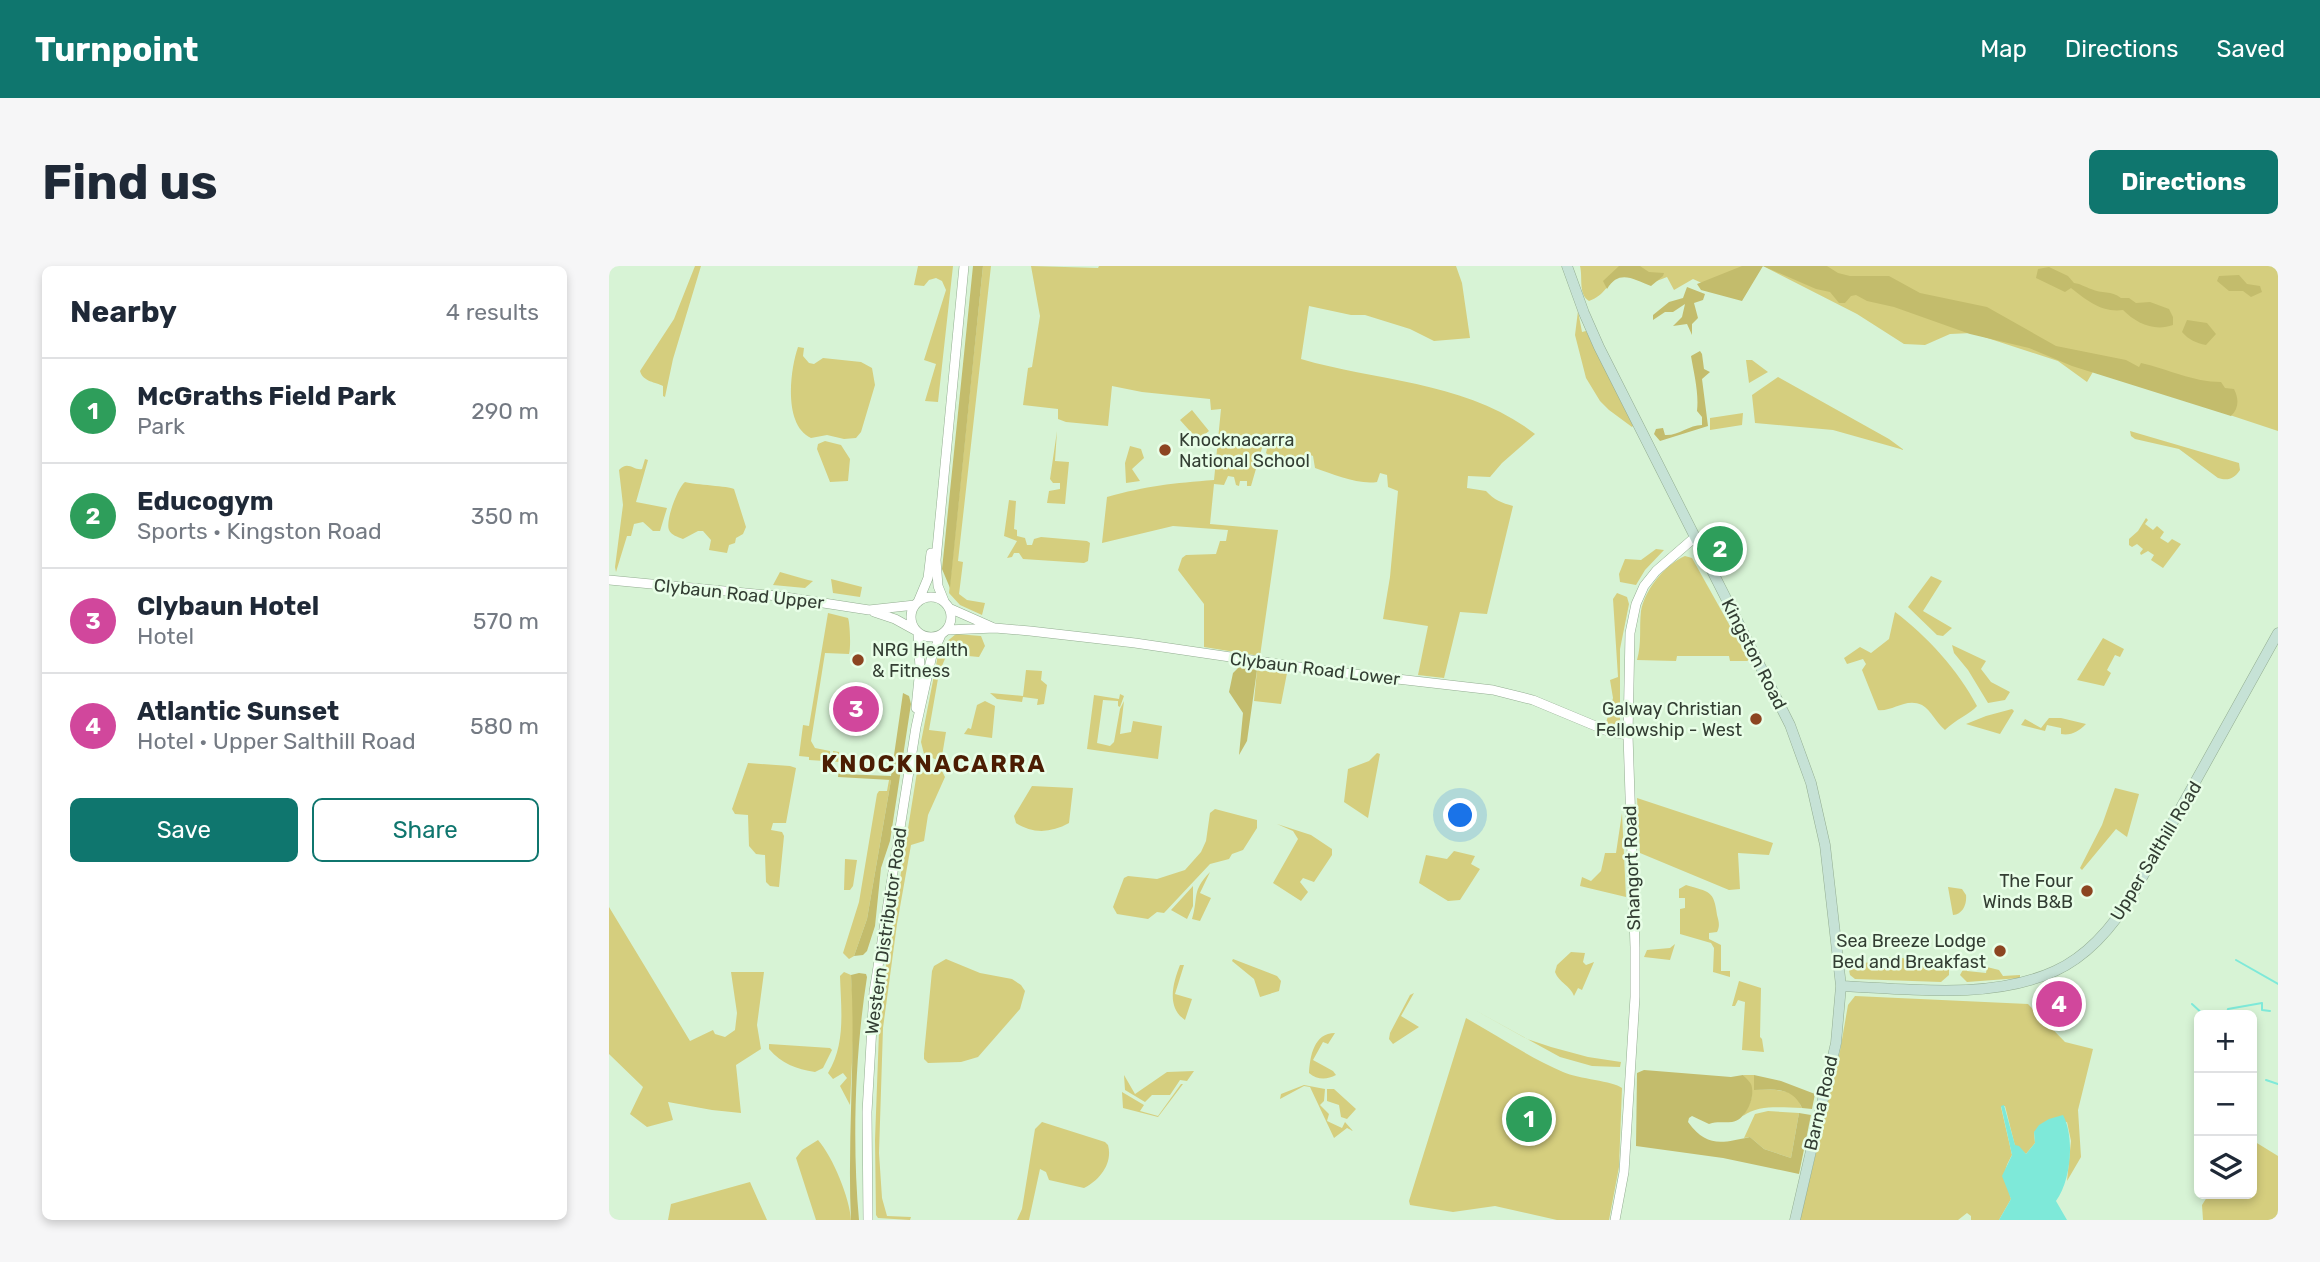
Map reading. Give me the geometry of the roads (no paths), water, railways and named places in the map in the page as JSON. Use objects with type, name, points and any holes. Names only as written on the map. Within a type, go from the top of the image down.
[{"type":"main road","name":"Kingston Road","points":[[1567,266],[1589,324],[1694,538],[1779,702],[1801,753],[1811,783],[1825,845],[1841,986]]},
{"type":"main road","name":"Upper Salthill Road","points":[[1841,986],[1955,989],[2013,985],[2057,971],[2092,946],[2120,915],[2134,892],[2278,633]]},
{"type":"main road","name":"Barna Road","points":[[1795,1220],[1836,1043],[1841,986]]},
{"type":"street","points":[[948,420],[942,445],[928,578],[911,617],[916,631],[930,638],[944,633],[952,620],[938,586],[936,560],[964,266]]},
{"type":"street","name":"Shangort Road","points":[[1615,1220],[1624,1172],[1635,997],[1628,735],[1629,656],[1636,604],[1644,586],[1656,570],[1694,538]]},
{"type":"street","name":"Clybaun Road Upper","points":[[609,580],[778,596],[869,610],[895,619],[916,631]]},
{"type":"street","points":[[916,604],[931,597],[947,604]]},
{"type":"street","name":"Clybaun Road Upper","points":[[869,610],[916,604]]},
{"type":"street","name":"Clybaun Road Lower","points":[[947,604],[995,628]]},
{"type":"street","name":"Clybaun Road Lower","points":[[944,633],[995,628],[1135,643],[1311,669],[1502,692],[1533,700],[1610,732],[1628,735]]},
{"type":"street","name":"Western Distributor Road","points":[[916,631],[920,668],[916,727]]},
{"type":"street","name":"Western Distributor Road","points":[[868,1220],[867,1112],[871,1017],[916,727],[932,655],[944,633]]},
{"type":"water","points":[[2004,1105],[2015,1145],[2026,1154],[2035,1143],[2034,1132],[2039,1125],[2063,1115],[2069,1135],[2070,1159],[2065,1182],[2056,1201],[2067,1220],[1999,1220],[2011,1199],[2002,1176],[2012,1155],[2001,1106]]},
{"type":"waterway","points":[[2236,960],[2278,984]]},
{"type":"waterway","points":[[2228,1010],[2262,1003],[2262,1010],[2270,1011]]},
{"type":"waterway","points":[[2192,1004],[2199,1010]]},
{"type":"waterway","points":[[2266,1080],[2278,1084]]},
{"type":"place","name":"Knocknacarra National School","points":[[1165,450]]},
{"type":"place","name":"Educogym","points":[[1720,549]]},
{"type":"place","name":"NRG Health & Fitness","points":[[858,660]]},
{"type":"place","name":"Clybaun Hotel","points":[[856,709]]},
{"type":"place","name":"Galway Christian Fellowship - West","points":[[1756,719]]},
{"type":"place","name":"The Four Winds B&B","points":[[2087,891]]},
{"type":"place","name":"Sea Breeze Lodge Bed and Breakfast","points":[[2000,951]]},
{"type":"place","name":"Atlantic Sunset","points":[[2059,1004]]},
{"type":"place","name":"McGraths Field Park","points":[[1529,1119]]},
{"type":"district","name":"KNOCKNACARRA","points":[[934,764]]}]
